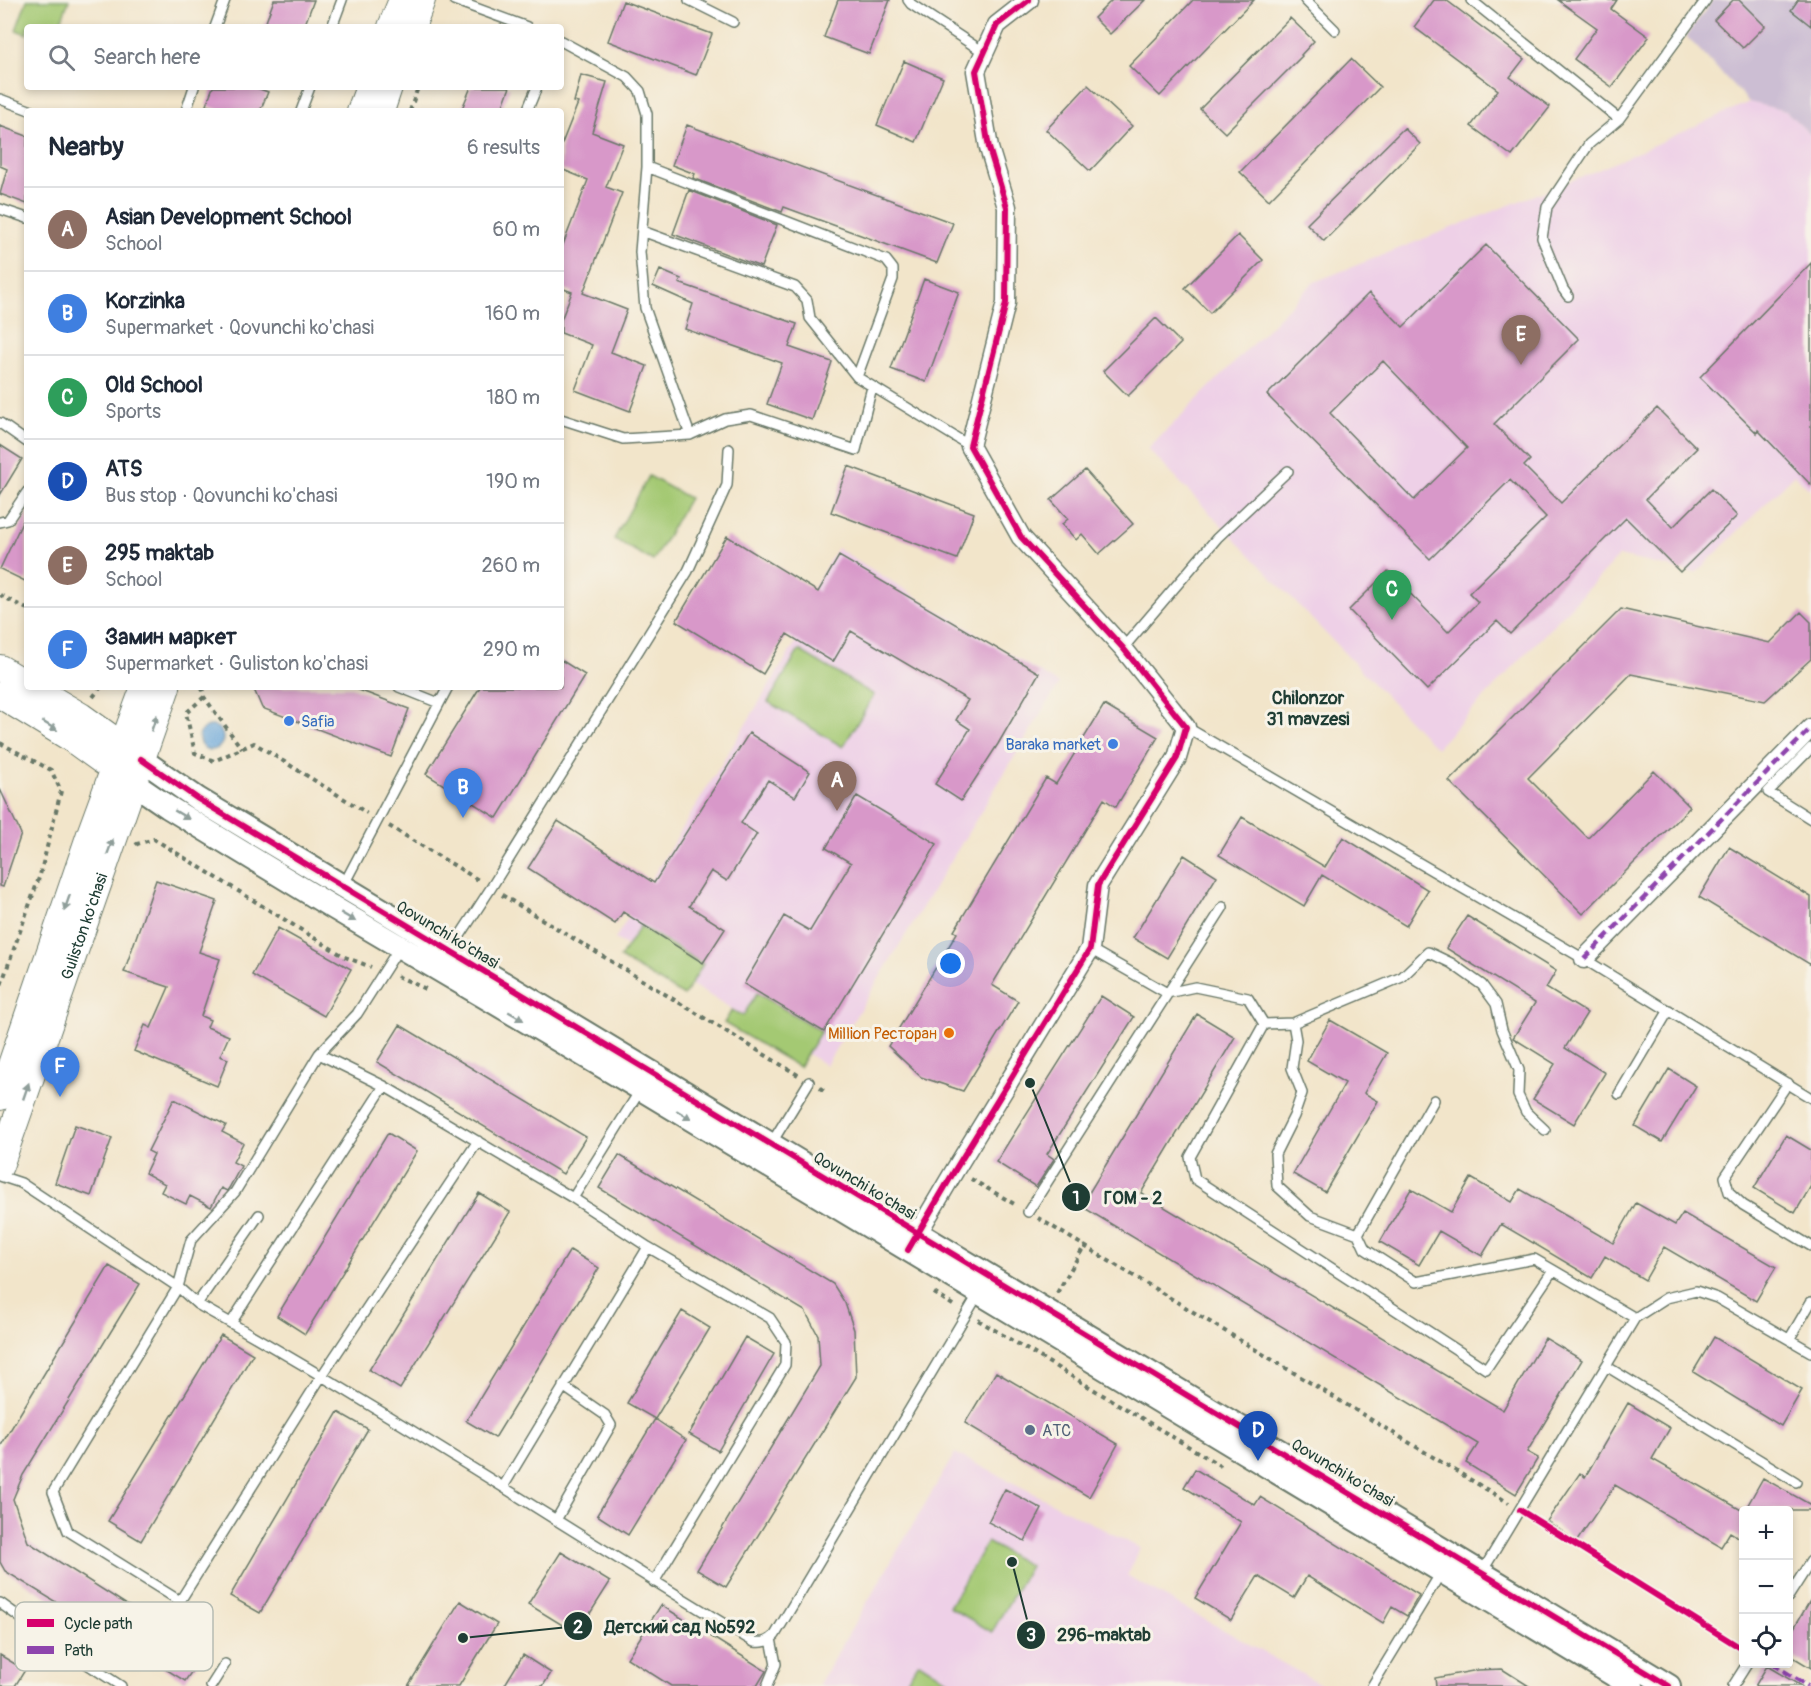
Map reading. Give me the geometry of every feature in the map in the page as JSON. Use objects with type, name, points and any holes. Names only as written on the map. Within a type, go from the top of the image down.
[{"type":"main road","points":[[392,24],[402,0]]},
{"type":"main road","points":[[413,24],[422,0]]},
{"type":"main road","points":[[361,108],[368,90]]},
{"type":"main road","points":[[382,108],[388,90]]},
{"type":"main road","points":[[0,668],[24,682]]},
{"type":"main road","name":"Qovunchi ko'chasi","points":[[37,690],[81,716],[127,764]]},
{"type":"main road","name":"Guliston ko'chasi","points":[[0,1166],[127,764],[143,690]]},
{"type":"main road","name":"Guliston ko'chasi","points":[[0,1097],[127,764],[165,690]]},
{"type":"main road","name":"Qovunchi ko'chasi","points":[[0,694],[127,764]]},
{"type":"street","points":[[913,1241],[1090,949],[1098,885],[1178,758],[1186,727],[1123,648],[1021,537],[970,446],[1006,303],[1007,207],[989,148],[976,71],[997,25],[1029,0]]},
{"type":"street","points":[[1584,959],[1811,728]]},
{"type":"street","name":"Qovunchi ko'chasi","points":[[127,764],[198,799],[450,951],[646,1081],[1448,1563],[1632,1686]]},
{"type":"street","name":"Qovunchi ko'chasi","points":[[127,764],[168,807],[399,947],[646,1081],[771,1144],[913,1241]]},
{"type":"street","name":"Qovunchi ko'chasi","points":[[1448,1563],[1482,1572],[1669,1686]]},
{"type":"lane","points":[[216,24],[225,0]]},
{"type":"lane","points":[[333,24],[342,0]]},
{"type":"lane","points":[[454,0],[519,24]]},
{"type":"lane","points":[[689,0],[733,21]]},
{"type":"lane","points":[[908,0],[985,53]]},
{"type":"lane","points":[[1305,0],[1335,30]]},
{"type":"lane","points":[[1471,0],[1619,119]]},
{"type":"lane","points":[[1568,296],[1563,290],[1542,238],[1547,207],[1590,144],[1619,119],[1706,0]]},
{"type":"lane","points":[[564,43],[627,77],[640,91],[647,114],[647,167],[640,252],[645,308],[690,435]]},
{"type":"lane","points":[[187,108],[193,90]]},
{"type":"lane","points":[[303,108],[309,90]]},
{"type":"lane","points":[[528,108],[536,90]]},
{"type":"lane","points":[[0,99],[24,108]]},
{"type":"lane","points":[[647,167],[886,260],[893,269],[892,279],[857,377]]},
{"type":"lane","points":[[0,208],[24,217]]},
{"type":"lane","points":[[642,231],[795,287],[807,300],[810,318],[857,377],[970,446]]},
{"type":"lane","points":[[564,420],[622,439],[690,435],[725,419],[751,415],[856,450],[872,387]]},
{"type":"lane","points":[[0,423],[24,440]]},
{"type":"lane","points":[[450,951],[688,571],[727,485],[729,449]]},
{"type":"lane","points":[[1123,648],[1217,538],[1288,471]]},
{"type":"lane","points":[[0,522],[8,520],[24,496]]},
{"type":"lane","points":[[406,690],[439,703]]},
{"type":"lane","points":[[342,886],[446,690]]},
{"type":"lane","points":[[1186,727],[1584,959],[1811,1098]]},
{"type":"lane","points":[[1811,748],[1768,792],[1811,819]]},
{"type":"lane","points":[[1028,1212],[1223,907]]},
{"type":"lane","points":[[411,928],[357,1014],[319,1054],[235,1192],[191,1240],[178,1287],[53,1492],[68,1531],[180,1601],[321,1377],[478,1141]]},
{"type":"lane","points":[[1090,949],[1167,993],[1195,987],[1248,998],[1264,1024]]},
{"type":"lane","points":[[1264,1024],[1293,1023],[1402,977],[1428,952],[1451,963],[1482,985],[1496,1004],[1502,1029],[1519,1070],[1518,1095],[1526,1112],[1545,1130]]},
{"type":"lane","points":[[1618,1094],[1669,1010]]},
{"type":"lane","points":[[1293,1023],[1296,1040],[1292,1068],[1302,1093],[1294,1116],[1275,1154],[1276,1186],[1310,1216],[1358,1234],[1365,1250],[1416,1282],[1534,1259],[1635,1318]]},
{"type":"lane","points":[[1264,1024],[1190,1157],[1195,1179],[1486,1369],[1553,1270]]},
{"type":"lane","points":[[319,1054],[384,1086],[478,1141],[770,1318],[786,1342],[785,1365],[654,1582]]},
{"type":"lane","points":[[573,1198],[646,1081]]},
{"type":"lane","points":[[771,1144],[809,1082]]},
{"type":"lane","points":[[1788,1083],[1725,1177],[1730,1192],[1743,1205],[1811,1246]]},
{"type":"lane","points":[[231,1323],[384,1086]]},
{"type":"lane","points":[[1358,1234],[1434,1100]]},
{"type":"lane","points":[[0,1176],[21,1183],[178,1287],[197,1304],[503,1487],[754,1642],[766,1642],[771,1639],[984,1284]]},
{"type":"lane","points":[[197,1304],[259,1215]]},
{"type":"lane","points":[[503,1487],[648,1246]]},
{"type":"lane","points":[[1482,1572],[1635,1318],[1666,1298],[1696,1291],[1717,1298],[1811,1352]]},
{"type":"lane","points":[[1790,1338],[1811,1302]]},
{"type":"lane","points":[[1606,1366],[1796,1482]]},
{"type":"lane","points":[[555,1520],[611,1425],[605,1415],[593,1405],[563,1386]]},
{"type":"lane","points":[[1793,1589],[1811,1561]]},
{"type":"lane","points":[[1372,1686],[1448,1563]]},
{"type":"lane","points":[[0,1603],[15,1614]]},
{"type":"lane","points":[[767,1686],[776,1664],[771,1639]]},
{"type":"lane","points":[[212,1686],[225,1664]]},
{"type":"lane","points":[[1733,1686],[1744,1668]]},
{"type":"lane","points":[[98,1671],[121,1686]]},
{"type":"path","points":[[411,108],[417,90]]},
{"type":"path","points":[[0,595],[24,607]]},
{"type":"path","points":[[89,702],[99,690]]},
{"type":"path","points":[[203,690],[204,697],[242,749]]},
{"type":"path","points":[[0,743],[51,770],[61,791],[40,875],[0,988]]},
{"type":"path","points":[[133,855],[137,844],[154,839],[345,957],[402,977],[434,993]]},
{"type":"path","points":[[955,1170],[1520,1510]]},
{"type":"path","points":[[926,1288],[1228,1470]]},
{"type":"shaded area","points":[[1713,0],[1811,0],[1811,135],[1786,111],[1749,102],[1686,36]]},
{"type":"shaded area","points":[[1749,102],[1786,111],[1811,135],[1811,491],[1794,475],[1696,573],[1619,556],[1436,748],[1148,449],[1314,282],[1598,170]]},
{"type":"shaded area","points":[[837,548],[1059,684],[826,1065],[615,939],[796,642],[786,636]]},
{"type":"shaded area","points":[[955,1453],[1140,1548],[1127,1576],[1322,1685],[818,1686]]},
{"type":"green space","points":[[27,0],[69,0],[60,24],[24,24],[24,33],[16,30]]},
{"type":"green space","points":[[649,476],[689,498],[653,561],[614,539]]},
{"type":"green space","points":[[799,650],[874,695],[843,747],[768,702]]},
{"type":"green space","points":[[640,926],[703,964],[684,996],[620,958]]},
{"type":"green space","points":[[757,993],[821,1031],[799,1067],[724,1023],[732,1010],[743,1016]]},
{"type":"green space","points":[[987,1542],[1030,1566],[992,1632],[949,1607]]},
{"type":"green space","points":[[919,1662],[957,1686],[903,1686]]},
{"type":"water","points":[[211,726],[216,727],[222,733],[222,743],[216,749],[211,750],[206,749],[200,743],[199,738],[200,733],[206,727]]},
{"type":"building","points":[[274,0],[314,0],[305,24],[265,24]]},
{"type":"building","points":[[838,0],[890,0],[869,54],[824,37]]},
{"type":"building","points":[[1112,0],[1145,0],[1110,34],[1094,18]]},
{"type":"building","points":[[1193,0],[1254,0],[1160,96],[1129,66]]},
{"type":"building","points":[[1434,0],[1446,0],[1524,59],[1510,77],[1550,107],[1512,156],[1471,126],[1498,90],[1414,27]]},
{"type":"building","points":[[1558,0],[1617,0],[1611,9],[1649,37],[1612,87],[1574,59],[1597,28]]},
{"type":"building","points":[[1733,0],[1739,0],[1765,26],[1743,48],[1714,20]]},
{"type":"building","points":[[1798,0],[1811,0],[1811,26],[1791,10]]},
{"type":"building","points":[[623,1],[712,34],[696,75],[608,41]]},
{"type":"building","points":[[1290,18],[1314,41],[1302,56],[1225,133],[1200,109]]},
{"type":"building","points":[[1351,59],[1380,87],[1269,200],[1240,172]]},
{"type":"building","points":[[904,61],[943,78],[916,142],[877,125]]},
{"type":"building","points":[[581,75],[607,82],[592,132],[623,144],[606,187],[622,193],[583,293],[627,310],[611,352],[647,366],[630,411],[575,390],[592,345],[564,334],[564,312],[572,292],[564,289],[564,242],[588,180],[564,170],[564,138],[578,103],[574,102]]},
{"type":"building","points":[[1088,85],[1132,126],[1090,171],[1046,130]]},
{"type":"building","points":[[212,90],[268,92],[261,108],[214,108],[206,105]]},
{"type":"building","points":[[470,90],[509,90],[502,108],[462,108]]},
{"type":"building","points":[[687,125],[953,223],[937,263],[784,207],[782,212],[693,178],[695,174],[672,165]]},
{"type":"building","points":[[0,126],[24,135],[24,203],[0,194],[7,169],[0,166]]},
{"type":"building","points":[[1404,128],[1420,144],[1324,241],[1307,224]]},
{"type":"building","points":[[689,190],[777,225],[761,267],[673,234]]},
{"type":"building","points":[[1238,235],[1263,260],[1210,313],[1185,288]]},
{"type":"building","points":[[1486,245],[1579,339],[1494,424],[1530,460],[1524,466],[1561,503],[1657,408],[1697,448],[1646,499],[1673,527],[1711,489],[1737,516],[1680,572],[1626,518],[1510,634],[1497,621],[1427,690],[1349,610],[1388,571],[1448,632],[1478,602],[1469,593],[1546,517],[1510,480],[1430,559],[1267,395],[1369,293],[1403,327]],"holes":[[[1383,361],[1467,448],[1414,500],[1330,413]]]},
{"type":"building","points":[[1811,263],[1811,485],[1758,430],[1757,433],[1700,377]]},
{"type":"building","points":[[660,270],[681,279],[679,283],[797,324],[789,347],[832,362],[812,420],[767,404],[782,363],[685,329],[693,304],[653,286]]},
{"type":"building","points":[[924,279],[959,292],[926,382],[891,369]]},
{"type":"building","points":[[1156,318],[1181,343],[1128,396],[1103,371]]},
{"type":"building","points":[[0,445],[22,459],[0,495]]},
{"type":"building","points":[[848,466],[974,513],[957,559],[831,512]]},
{"type":"building","points":[[1085,470],[1133,524],[1099,554],[1082,534],[1076,540],[1062,524],[1068,519],[1051,500]]},
{"type":"building","points":[[24,518],[24,581],[0,569]]},
{"type":"building","points":[[727,536],[818,592],[839,556],[1039,673],[998,744],[961,801],[935,784],[970,729],[956,720],[968,700],[851,631],[833,662],[787,634],[763,674],[676,621]]},
{"type":"building","points":[[1621,609],[1770,643],[1801,612],[1811,622],[1811,659],[1765,701],[1631,674],[1528,778],[1588,838],[1654,771],[1690,807],[1583,914],[1449,781]]},
{"type":"building","points":[[564,662],[585,675],[497,818],[426,774],[478,690],[564,690]]},
{"type":"building","points":[[254,690],[359,690],[409,709],[391,757],[262,708]]},
{"type":"building","points":[[1104,705],[1158,737],[1116,807],[1104,799],[992,985],[1018,1001],[963,1091],[921,1077],[888,1046],[957,933],[954,931],[1046,778],[1056,784]]},
{"type":"building","points":[[749,733],[810,772],[795,797],[768,780],[741,823],[757,834],[727,881],[711,871],[689,906],[725,929],[703,963],[623,912],[615,924],[528,868],[558,821],[654,883]]},
{"type":"building","points":[[0,789],[21,834],[3,887],[0,886]]},
{"type":"building","points":[[857,796],[937,844],[824,1032],[744,984],[784,916],[810,931],[851,863],[826,848]]},
{"type":"building","points":[[1242,817],[1325,867],[1343,837],[1428,890],[1406,926],[1322,875],[1304,906],[1219,855]]},
{"type":"building","points":[[1729,847],[1811,897],[1811,965],[1699,897]]},
{"type":"building","points":[[1184,855],[1217,876],[1167,958],[1133,938]]},
{"type":"building","points":[[156,880],[217,901],[199,952],[220,959],[201,1016],[210,1020],[207,1027],[229,1036],[220,1056],[228,1059],[217,1086],[134,1051],[145,1025],[151,1028],[169,987],[124,972]]},
{"type":"building","points":[[1467,916],[1556,971],[1546,988],[1587,1013],[1565,1048],[1605,1073],[1574,1124],[1533,1099],[1555,1064],[1513,1038],[1535,1003],[1446,948]]},
{"type":"building","points":[[278,928],[351,969],[324,1016],[252,975]]},
{"type":"building","points":[[1101,996],[1134,1017],[1047,1154],[1054,1159],[1036,1187],[996,1162]]},
{"type":"building","points":[[1197,1014],[1235,1037],[1141,1193],[1503,1410],[1545,1338],[1582,1360],[1527,1452],[1538,1458],[1516,1494],[1466,1463],[1478,1444],[1081,1206]]},
{"type":"building","points":[[1330,1020],[1387,1053],[1364,1093],[1378,1101],[1325,1192],[1293,1174],[1345,1083],[1307,1061]]},
{"type":"building","points":[[400,1025],[586,1137],[563,1174],[377,1062]]},
{"type":"building","points":[[1669,1069],[1696,1086],[1662,1142],[1635,1126]]},
{"type":"building","points":[[174,1099],[226,1125],[222,1132],[243,1143],[233,1162],[241,1166],[227,1191],[221,1188],[211,1207],[190,1196],[186,1204],[161,1192],[165,1184],[145,1173],[154,1154],[148,1151]]},
{"type":"building","points":[[75,1125],[112,1138],[91,1196],[55,1183]]},
{"type":"building","points":[[388,1133],[417,1151],[305,1334],[277,1316]]},
{"type":"building","points":[[1786,1135],[1811,1150],[1811,1186],[1795,1213],[1754,1188]]},
{"type":"building","points":[[619,1155],[833,1284],[845,1303],[854,1330],[856,1377],[726,1587],[697,1570],[820,1366],[818,1335],[805,1311],[599,1188]]},
{"type":"building","points":[[1471,1178],[1512,1202],[1520,1189],[1613,1243],[1636,1203],[1675,1225],[1683,1213],[1776,1267],[1756,1301],[1664,1247],[1645,1280],[1605,1256],[1592,1278],[1501,1224],[1482,1256],[1439,1231],[1419,1265],[1380,1242],[1411,1189],[1451,1212]]},
{"type":"building","points":[[479,1193],[510,1212],[400,1389],[369,1370]]},
{"type":"building","points":[[570,1250],[599,1268],[495,1438],[466,1421]]},
{"type":"building","points":[[109,1266],[140,1284],[23,1475],[13,1499],[28,1542],[122,1602],[56,1602],[5,1571],[0,1562],[0,1447]]},
{"type":"building","points":[[682,1311],[710,1328],[655,1419],[627,1403]]},
{"type":"building","points":[[221,1335],[253,1354],[141,1541],[108,1521]]},
{"type":"building","points":[[745,1337],[774,1354],[718,1451],[689,1434]]},
{"type":"building","points":[[1714,1337],[1802,1390],[1781,1426],[1693,1372]]},
{"type":"building","points":[[996,1372],[1118,1444],[1089,1497],[965,1423]]},
{"type":"building","points":[[1628,1403],[1670,1428],[1652,1459],[1739,1509],[1739,1538],[1730,1532],[1721,1547],[1615,1485],[1577,1541],[1547,1521],[1580,1473],[1585,1477]]},
{"type":"building","points":[[338,1412],[368,1429],[260,1613],[230,1596]]},
{"type":"building","points":[[655,1419],[686,1440],[628,1535],[597,1515]]},
{"type":"building","points":[[1195,1469],[1255,1505],[1260,1497],[1419,1595],[1407,1616],[1392,1607],[1383,1623],[1307,1576],[1294,1598],[1258,1576],[1231,1620],[1195,1598],[1241,1522],[1184,1487]]},
{"type":"building","points":[[1763,1478],[1811,1505],[1811,1510],[1793,1510],[1793,1506],[1747,1506]]},
{"type":"building","points":[[1005,1489],[1042,1509],[1025,1541],[988,1522]]},
{"type":"building","points":[[561,1552],[610,1582],[577,1634],[528,1604]]},
{"type":"building","points":[[1811,1599],[1811,1668],[1793,1657],[1793,1630]]},
{"type":"building","points":[[460,1601],[497,1624],[459,1686],[408,1686]]},
{"type":"building","points":[[661,1605],[766,1671],[757,1686],[671,1686],[627,1658]]},
{"type":"building","points":[[0,1655],[15,1664],[15,1671],[24,1671],[15,1686],[0,1686]]},
{"type":"building","points":[[523,1655],[551,1673],[543,1686],[504,1686]]},
{"type":"building","points":[[1766,1668],[1770,1668],[1801,1686],[1755,1686]]},
{"type":"building","points":[[1502,1669],[1529,1686],[1436,1686],[1435,1678],[1478,1670]]},
{"type":"building","points":[[169,1671],[192,1671],[185,1681]]},
{"type":"marked path","points":[[1584,959],[1811,728]]},
{"type":"marked path","points":[[1779,1668],[1808,1686]]},
{"type":"cycle path","points":[[908,1250],[1090,949],[1098,885],[1177,758],[1186,727],[1123,648],[1021,537],[970,446],[1006,303],[1007,207],[989,148],[976,71],[997,25],[1029,0]]},
{"type":"cycle path","points":[[141,759],[198,799],[1669,1686]]},
{"type":"cycle path","points":[[1520,1510],[1739,1647]]},
{"type":"place","name":"295 maktab","points":[[1521,365]]},
{"type":"place","name":"Old School","points":[[1392,620]]},
{"type":"place","name":"Safia","points":[[289,721]]},
{"type":"place","name":"Baraka market","points":[[1113,744]]},
{"type":"place","name":"Asian Development School","points":[[837,811]]},
{"type":"place","name":"Korzinka","points":[[463,818]]},
{"type":"place","name":"Million Ресторан","points":[[949,1033]]},
{"type":"place","name":"ГОМ - 2","points":[[1030,1083]]},
{"type":"place","name":"Замин маркет","points":[[60,1097]]},
{"type":"place","name":"АТС","points":[[1030,1430]]},
{"type":"place","name":"ATS","points":[[1258,1461]]},
{"type":"place","name":"296-maktab","points":[[1012,1562]]},
{"type":"place","name":"Детcкий сад №592","points":[[463,1638]]},
{"type":"district","name":"Chilonzor 31 mavzesi","points":[[1308,708]]}]
